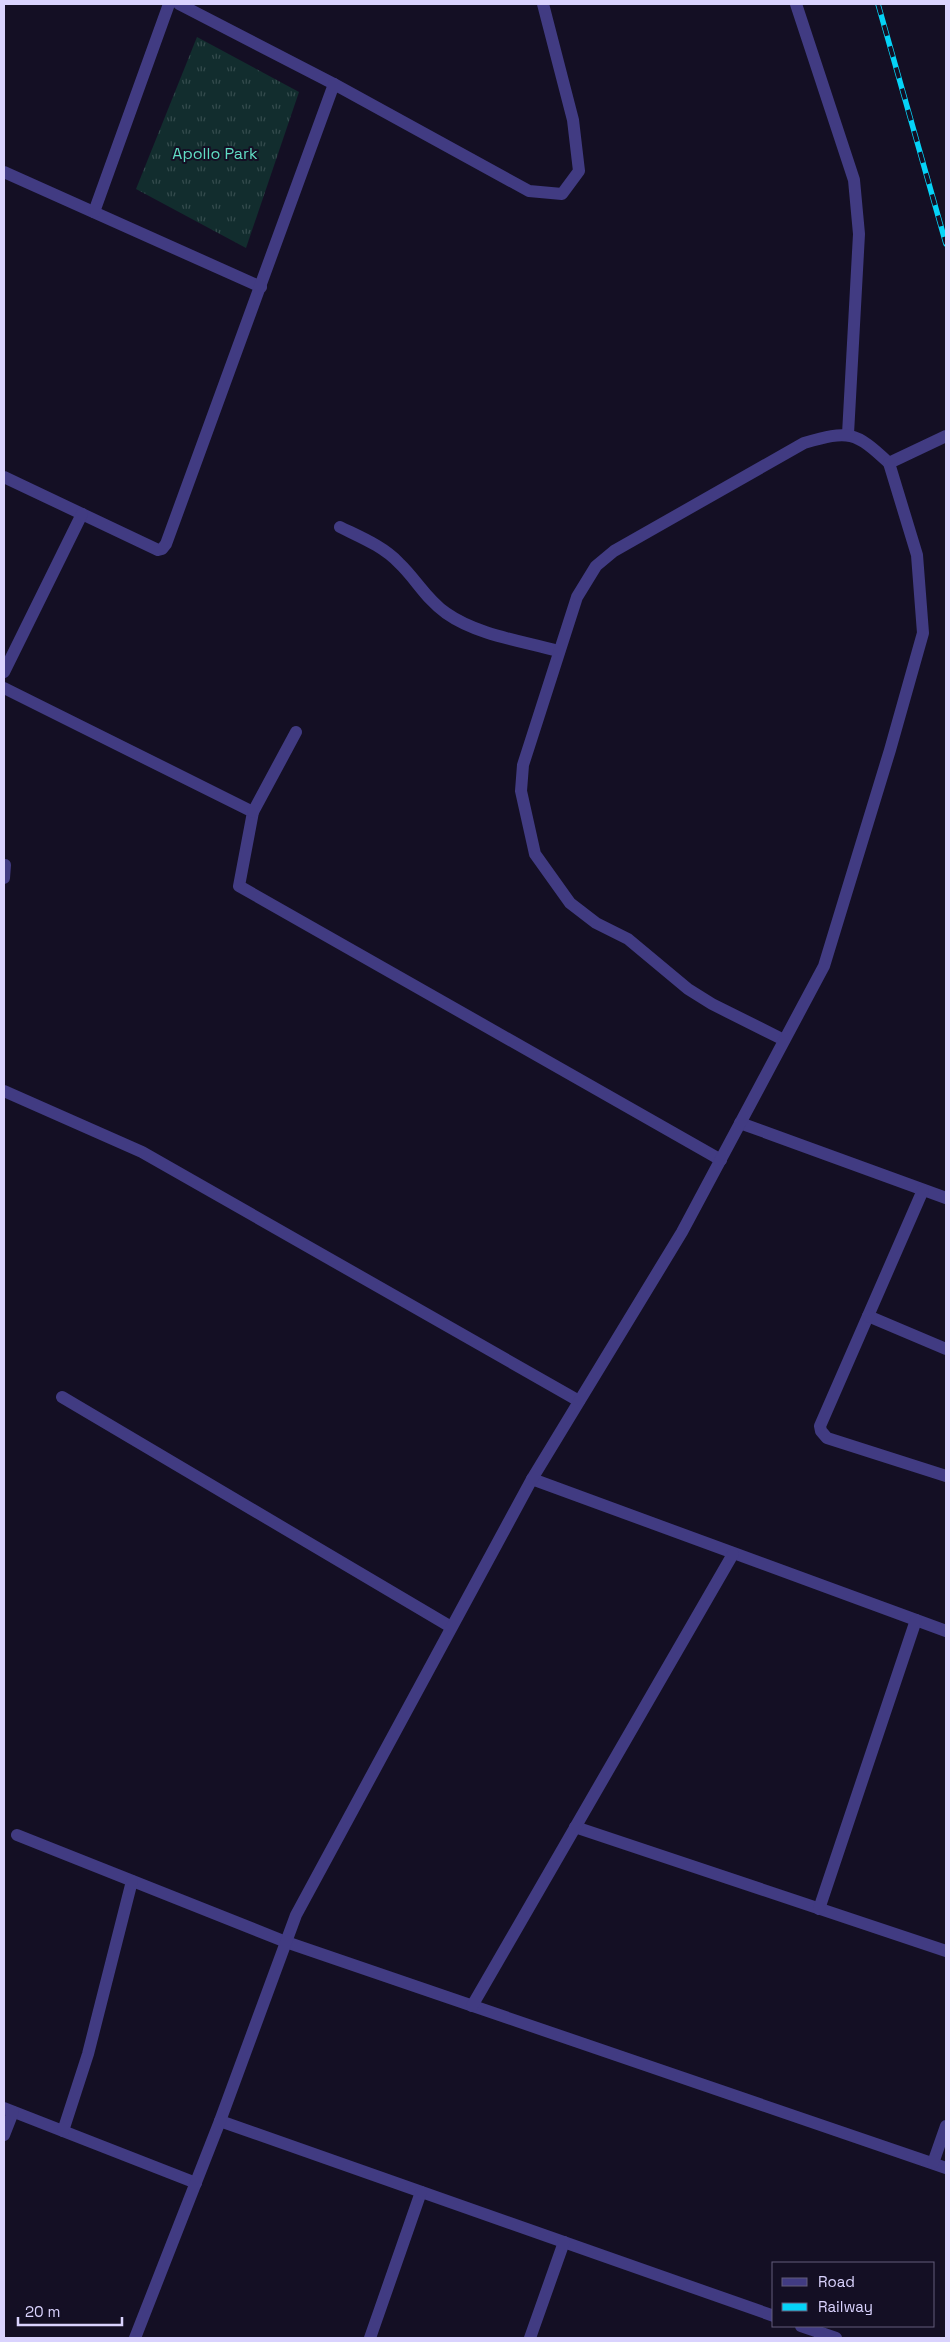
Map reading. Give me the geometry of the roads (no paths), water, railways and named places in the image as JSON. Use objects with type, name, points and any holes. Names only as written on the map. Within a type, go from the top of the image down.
[{"type":"street","points":[[94,212],[170,4]]},
{"type":"street","points":[[179,4],[334,84],[529,191],[562,194],[579,171],[574,120],[543,4]]},
{"type":"street","points":[[796,4],[854,180],[859,234],[848,434]]},
{"type":"street","points":[[4,477],[158,550],[162,549],[166,544],[334,84]]},
{"type":"street","points":[[4,172],[261,287]]},
{"type":"street","points":[[135,2338],[220,2121],[296,1915],[532,1479],[682,1232],[824,966],[890,750],[923,633],[917,555],[889,463],[866,442],[848,434],[831,435],[804,443],[614,551],[596,566],[577,597],[558,651],[523,765],[521,791],[535,854],[570,903],[596,923],[628,939],[688,989],[712,1004],[784,1040]]},
{"type":"street","points":[[889,463],[946,436]]},
{"type":"street","points":[[4,672],[82,514]]},
{"type":"street","points":[[340,527],[383,550],[399,562],[428,599],[447,614],[472,627],[558,651]]},
{"type":"street","points":[[4,688],[254,812]]},
{"type":"street","points":[[296,732],[254,812],[239,886],[721,1160]]},
{"type":"street","points":[[4,1091],[142,1152],[579,1401]]},
{"type":"street","points":[[740,1123],[946,1198]]},
{"type":"street","points":[[923,1190],[820,1426],[821,1431],[827,1438],[946,1476]]},
{"type":"street","points":[[868,1316],[946,1349]]},
{"type":"street","points":[[62,1397],[451,1627]]},
{"type":"street","points":[[532,1479],[946,1631]]},
{"type":"street","points":[[472,2006],[733,1554]]},
{"type":"street","points":[[819,1908],[916,1620]]},
{"type":"street","points":[[575,1827],[946,1951]]},
{"type":"street","points":[[17,1835],[286,1942],[946,2168]]},
{"type":"street","points":[[63,2131],[90,2045],[132,1880]]},
{"type":"street","points":[[4,2135],[8,2110],[196,2183]]},
{"type":"street","points":[[220,2121],[772,2315]]},
{"type":"street","points":[[933,2163],[946,2126]]},
{"type":"street","points":[[370,2338],[421,2192]]},
{"type":"street","points":[[530,2338],[564,2242]]},
{"type":"street","points":[[804,2327],[836,2338]]},
{"type":"railway","points":[[878,4],[946,244]]},
{"type":"park label","name":"Apollo Park","points":[[215,153]]}]
